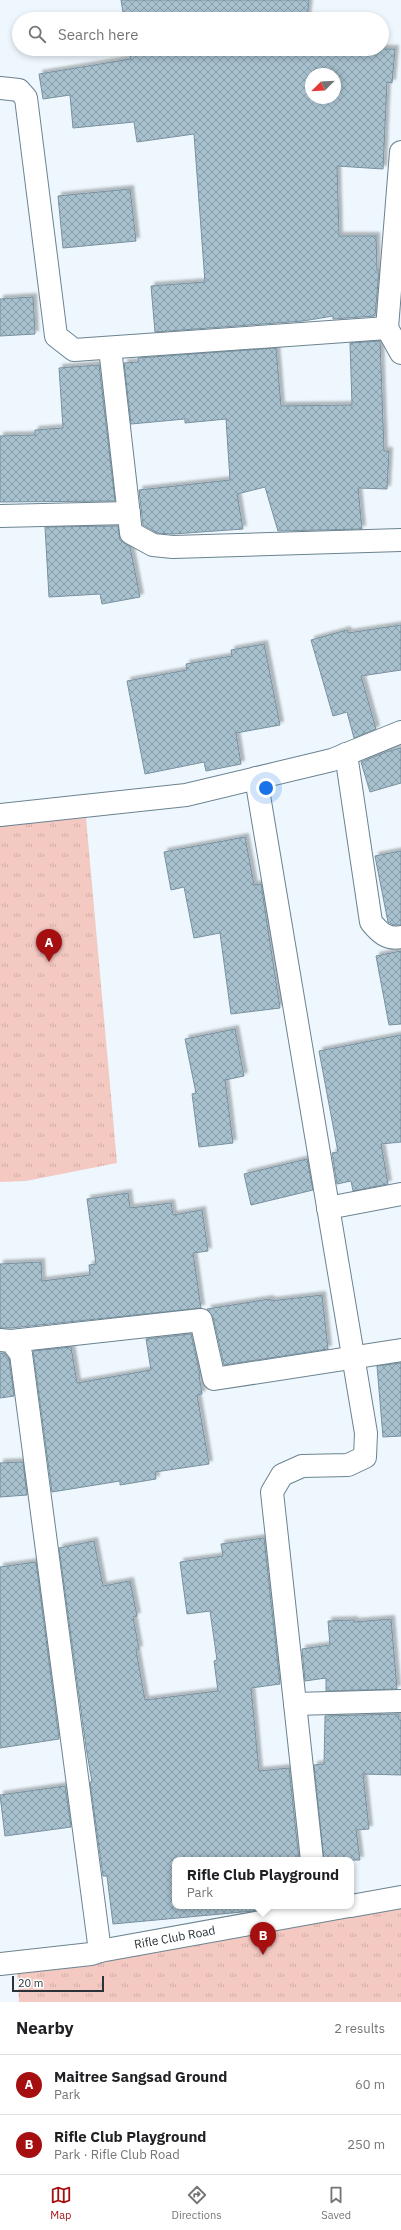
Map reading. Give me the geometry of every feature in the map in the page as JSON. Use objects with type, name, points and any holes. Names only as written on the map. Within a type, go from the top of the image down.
[{"type":"street","points":[[0,88],[20,90],[26,98],[56,336],[74,350],[387,328]]},
{"type":"street","points":[[401,152],[387,328],[401,353]]},
{"type":"street","points":[[110,348],[131,534],[153,545],[173,547],[401,540]]},
{"type":"street","points":[[0,516],[129,513]]},
{"type":"street","points":[[0,815],[186,795],[332,760],[401,732]]},
{"type":"street","points":[[346,754],[371,922],[381,934],[396,938],[401,937]]},
{"type":"street","points":[[256,778],[366,1433],[365,1457],[348,1465],[302,1466],[282,1475],[272,1492],[312,1857]]},
{"type":"street","points":[[328,1208],[401,1194]]},
{"type":"street","points":[[6,1340],[201,1320],[214,1379],[354,1359],[401,1350]]},
{"type":"street","points":[[6,1340],[21,1354],[100,1951]]},
{"type":"street","points":[[295,1704],[401,1701]]},
{"type":"street","name":"Rifle Club Road","points":[[354,1905],[401,1897]]},
{"type":"street","name":"Rifle Club Road","points":[[0,1964],[91,1954],[317,1909]]},
{"type":"green space","points":[[86,818],[117,1163],[26,1181],[0,1182],[0,824]]},
{"type":"green space","points":[[401,1908],[401,2002],[19,2002],[17,1968]]},
{"type":"building","points":[[121,0],[309,0],[308,12],[123,12]]},
{"type":"building","points":[[389,49],[395,49],[392,83],[387,82],[383,169],[337,166],[339,236],[376,236],[377,270],[379,270],[375,316],[333,319],[333,316],[303,321],[155,332],[151,286],[205,282],[194,134],[137,142],[134,122],[73,128],[70,95],[43,99],[39,74],[131,59],[130,56],[389,56]]},
{"type":"building","points":[[130,189],[136,241],[63,248],[58,196]]},
{"type":"building","points":[[33,297],[35,334],[0,336],[0,299]]},
{"type":"building","points":[[380,341],[384,451],[389,451],[387,489],[358,488],[362,529],[278,531],[265,487],[237,494],[243,529],[173,534],[157,533],[143,525],[139,490],[230,480],[226,419],[185,423],[185,419],[131,424],[124,363],[139,362],[138,358],[276,348],[281,406],[352,405],[350,343]]},
{"type":"building","points":[[99,365],[115,501],[0,502],[0,436],[35,435],[35,430],[63,428],[59,368]]},
{"type":"building","points":[[118,526],[120,540],[130,547],[140,597],[102,604],[100,594],[49,597],[45,527]]},
{"type":"building","points":[[401,625],[401,670],[361,676],[376,729],[354,738],[347,712],[333,716],[311,640],[347,630],[348,633]]},
{"type":"building","points":[[264,644],[280,725],[236,733],[241,764],[206,771],[204,762],[145,774],[127,681],[187,670],[186,664],[232,656],[231,650]]},
{"type":"building","points":[[401,748],[401,783],[370,792],[361,762]]},
{"type":"building","points":[[245,837],[254,885],[261,884],[280,1008],[231,1014],[220,933],[194,938],[184,887],[171,890],[164,852]]},
{"type":"building","points":[[401,851],[401,925],[394,925],[388,922],[375,856]]},
{"type":"building","points":[[401,951],[401,1024],[389,1025],[376,956]]},
{"type":"building","points":[[235,1029],[244,1076],[225,1080],[233,1143],[199,1147],[192,1094],[196,1093],[185,1039]]},
{"type":"building","points":[[401,1035],[401,1142],[381,1144],[388,1184],[353,1191],[351,1181],[337,1184],[332,1153],[338,1152],[319,1051]]},
{"type":"building","points":[[307,1159],[313,1190],[251,1205],[244,1174]]},
{"type":"building","points":[[128,1193],[130,1208],[171,1203],[173,1215],[202,1210],[208,1251],[193,1253],[201,1308],[0,1328],[0,1264],[41,1262],[42,1281],[90,1275],[89,1265],[96,1264],[87,1199]]},
{"type":"building","points":[[322,1295],[328,1349],[224,1365],[213,1317],[207,1309],[270,1299],[271,1301]]},
{"type":"building","points":[[191,1334],[200,1375],[202,1394],[197,1395],[209,1464],[155,1472],[156,1479],[120,1485],[120,1481],[52,1492],[33,1351],[71,1347],[77,1383],[151,1370],[146,1339]]},
{"type":"building","points":[[0,1353],[4,1353],[9,1359],[14,1396],[0,1398]]},
{"type":"building","points":[[401,1363],[401,1436],[383,1437],[377,1366]]},
{"type":"building","points":[[23,1462],[27,1495],[0,1497],[0,1463]]},
{"type":"building","points":[[264,1538],[280,1684],[251,1688],[259,1771],[289,1768],[299,1857],[172,1857],[172,1909],[263,1909],[113,1924],[107,1876],[103,1876],[90,1782],[92,1782],[59,1548],[94,1541],[103,1586],[130,1581],[137,1616],[133,1617],[139,1649],[136,1650],[145,1700],[218,1691],[214,1661],[217,1660],[210,1611],[187,1614],[180,1562],[223,1556],[221,1544]]},
{"type":"building","points":[[36,1562],[59,1739],[0,1748],[0,1567]]},
{"type":"building","points":[[391,1619],[397,1689],[326,1691],[326,1678],[305,1681],[302,1649],[330,1645],[328,1621],[354,1620],[354,1622]]},
{"type":"building","points":[[398,1714],[399,1720],[401,1720],[401,1775],[363,1774],[369,1829],[356,1830],[360,1860],[354,1860],[354,1857],[324,1857],[314,1765],[324,1764],[325,1716]]},
{"type":"building","points":[[65,1786],[71,1827],[5,1836],[0,1795]]},
{"type":"place","name":"Maitree Sangsad Ground","points":[[49,962]]},
{"type":"place","name":"Rifle Club Playground","points":[[263,1955]]}]
